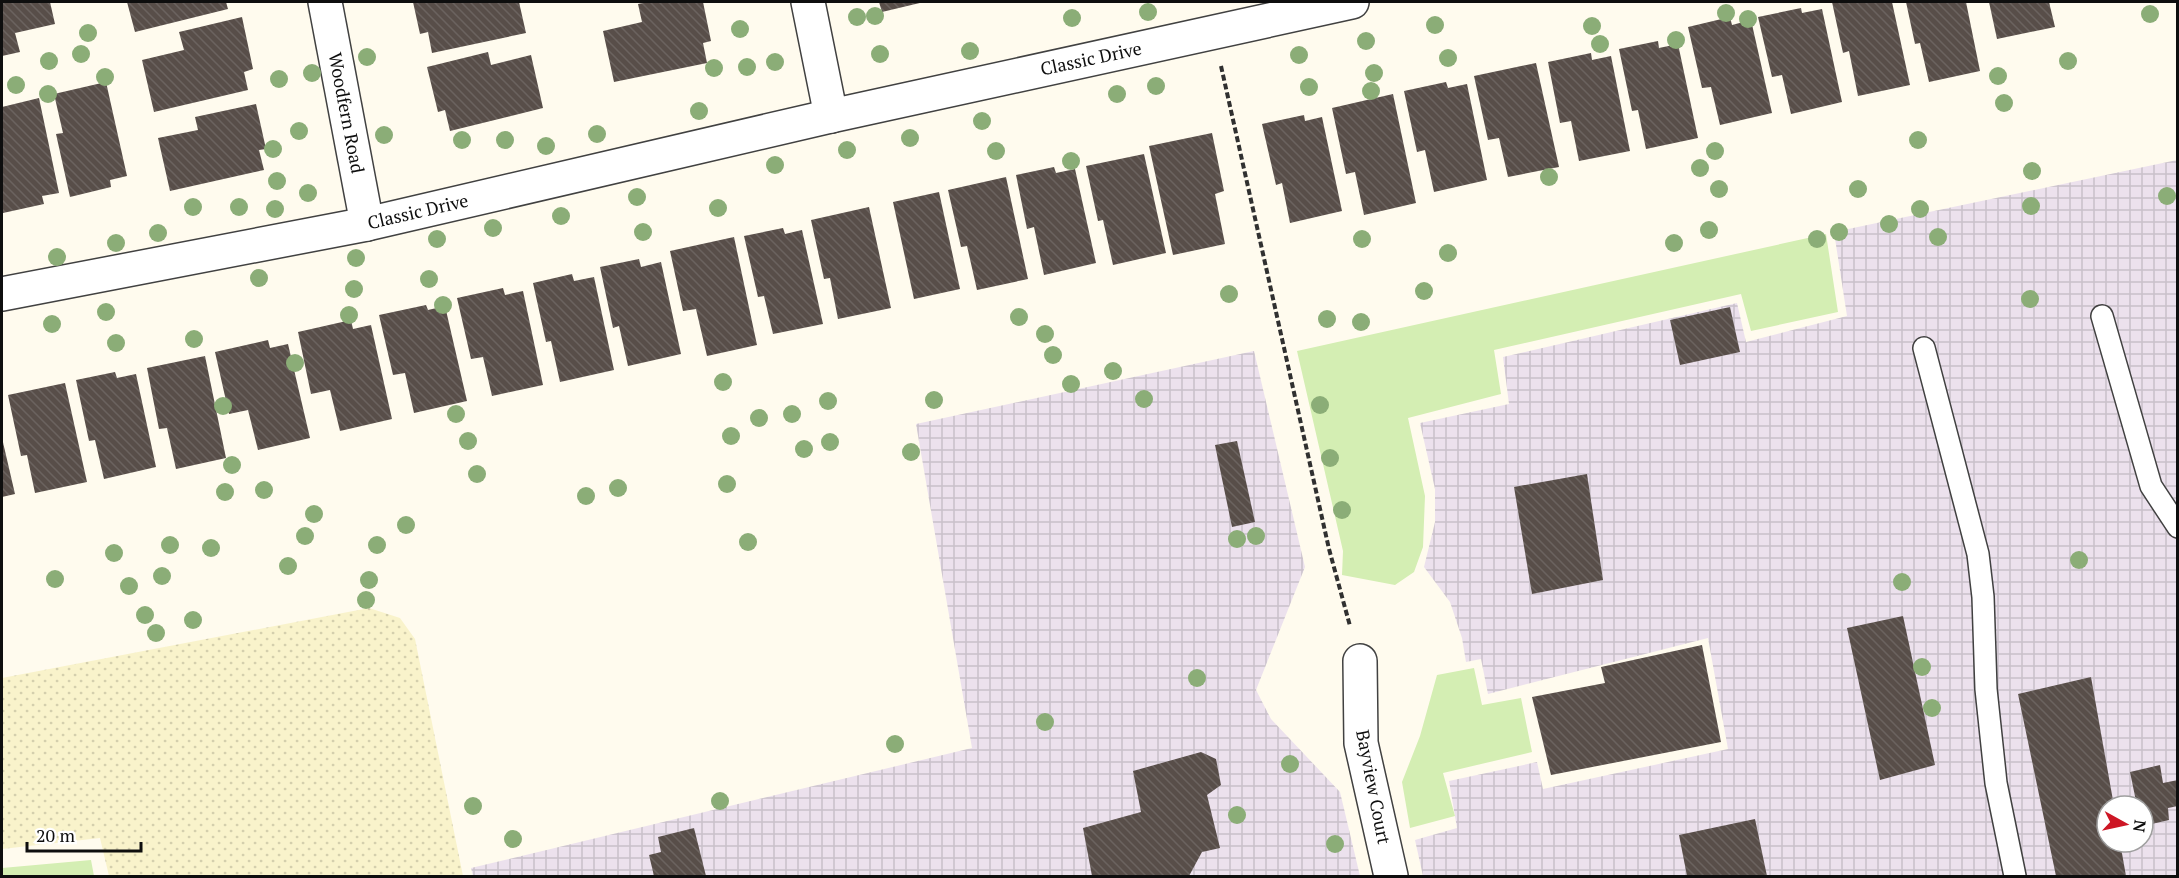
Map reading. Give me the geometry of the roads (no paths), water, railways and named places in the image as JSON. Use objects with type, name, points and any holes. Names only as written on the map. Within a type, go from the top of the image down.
[{"type":"street","name":"Woodfern Road","points":[[325,2],[367,224]]},
{"type":"street","points":[[808,2],[831,116]]},
{"type":"street","name":"Classic Drive","points":[[2,294],[367,224],[831,116],[1352,2]]},
{"type":"street","name":"Bayview Court","points":[[1360,661],[1361,743],[1391,876]]},
{"type":"lane","points":[[2102,316],[2151,486],[2178,527]]},
{"type":"lane","points":[[1924,348],[1978,554],[1996,783],[2015,876]]}]
